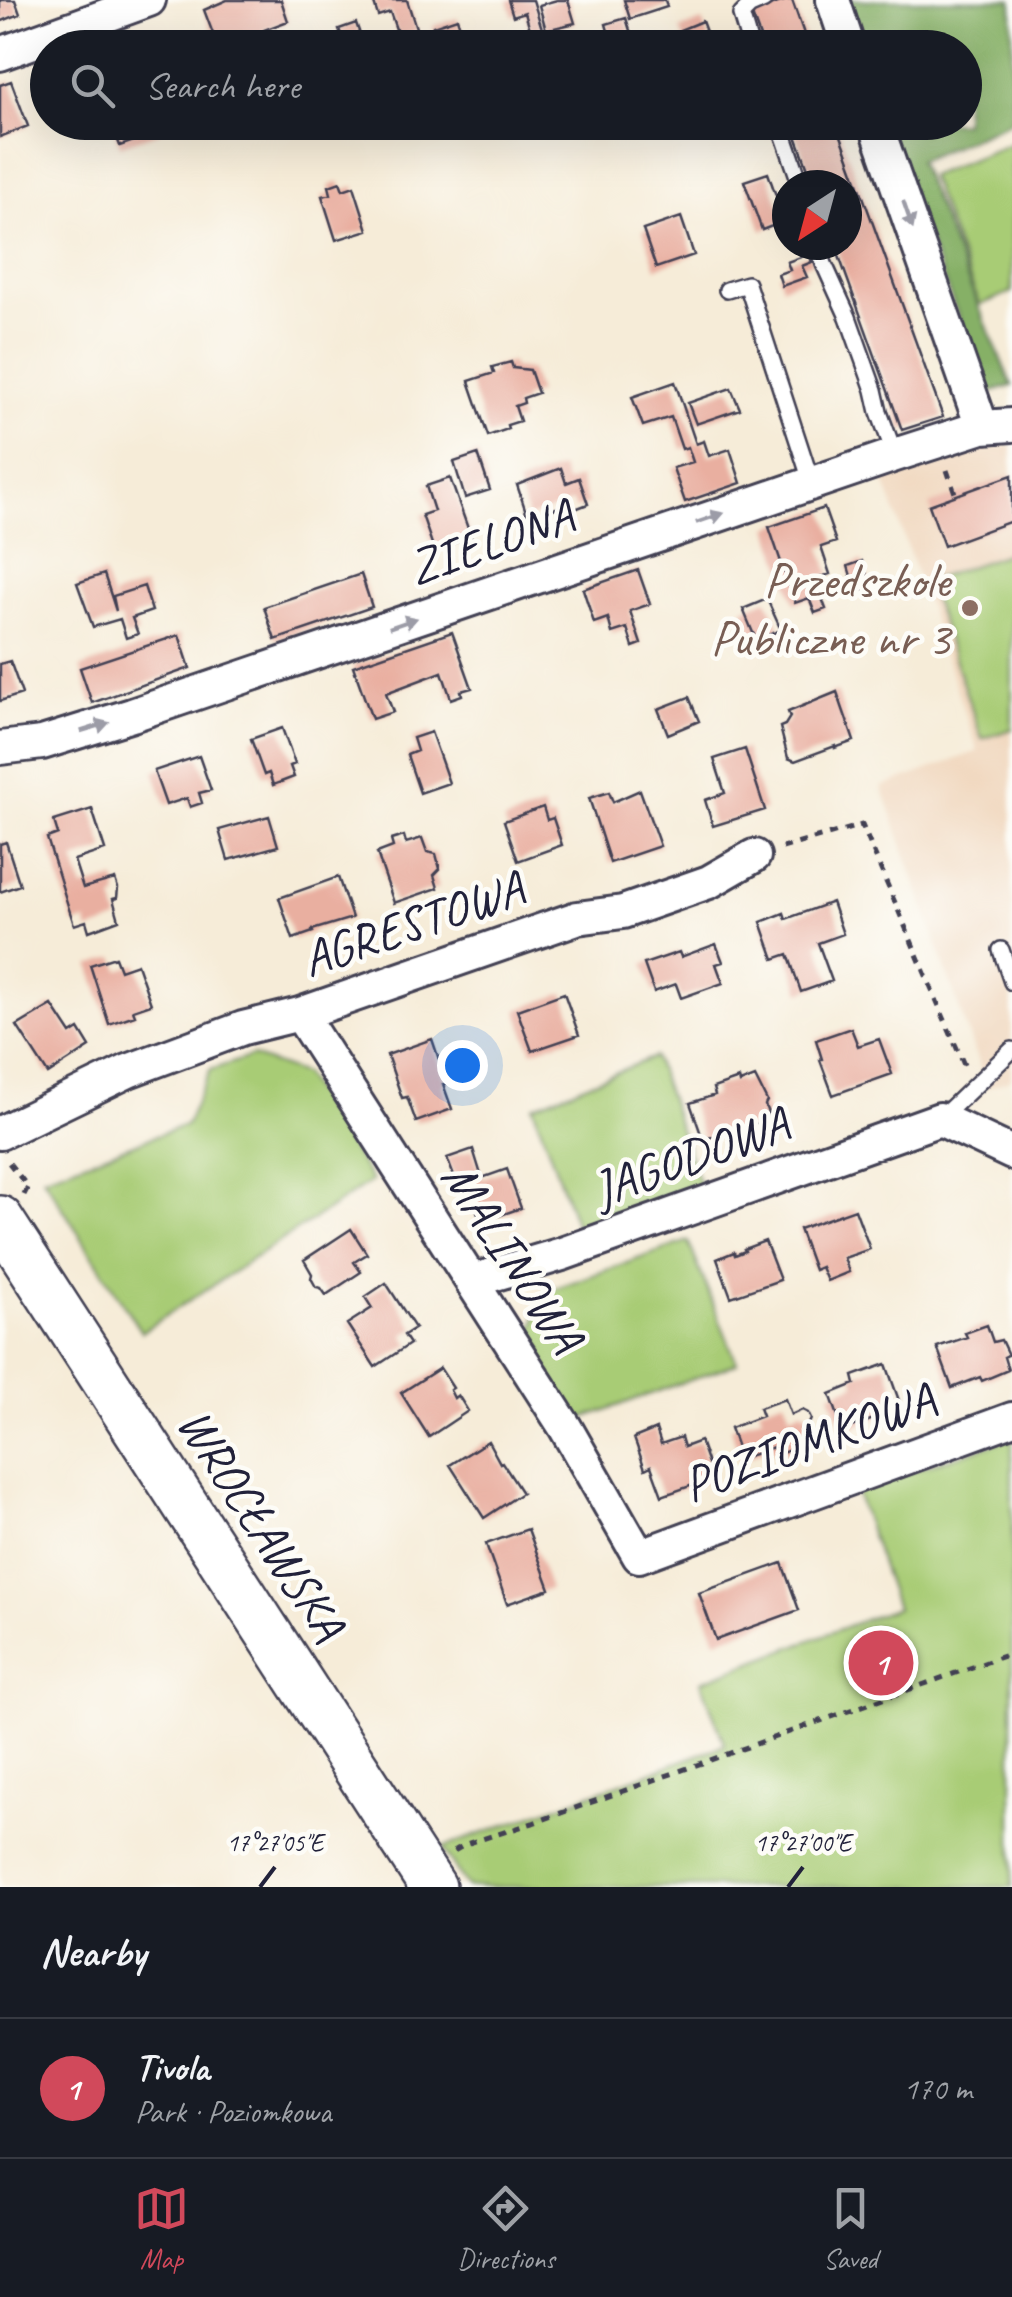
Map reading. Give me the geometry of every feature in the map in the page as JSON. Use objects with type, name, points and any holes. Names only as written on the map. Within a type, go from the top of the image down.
[{"type":"street","points":[[66,30],[149,0]]},
{"type":"street","points":[[832,0],[843,30]]},
{"type":"street","points":[[0,54],[30,43]]},
{"type":"street","points":[[883,140],[997,426]]},
{"type":"street","name":"ZIELONA","points":[[0,748],[42,743],[132,715],[896,455],[997,426]]},
{"type":"street","name":"AGRESTOWA","points":[[0,1133],[128,1071],[243,1028],[300,1014],[577,918],[623,912],[708,882],[754,856]]},
{"type":"street","name":"MALINOWA","points":[[300,1014],[565,1427],[638,1556]]},
{"type":"street","points":[[940,1119],[1012,1153]]},
{"type":"street","name":"JAGODOWA","points":[[472,1281],[562,1254],[940,1119]]},
{"type":"street","name":"WROCŁAWSKA","points":[[0,1219],[427,1878]]},
{"type":"street","name":"POZIOMKOWA","points":[[638,1556],[1012,1419]]},
{"type":"lane","points":[[745,30],[740,14],[764,0]]},
{"type":"lane","points":[[785,140],[796,170]]},
{"type":"lane","points":[[823,260],[848,318],[896,455]]},
{"type":"lane","points":[[727,290],[747,284],[812,484]]},
{"type":"lane","points":[[1002,950],[1012,982]]},
{"type":"lane","points":[[940,1119],[1012,1050]]},
{"type":"path","points":[[946,468],[956,496]]},
{"type":"path","points":[[754,856],[862,825],[975,1085]]},
{"type":"path","points":[[427,1878],[466,1844],[1012,1653]]},
{"type":"shaded area","points":[[1012,446],[1012,1079],[987,1088],[882,787],[978,751],[883,477],[913,465],[983,448]]},
{"type":"green space","points":[[843,0],[1012,0],[1012,121],[982,134],[982,30],[848,30]]},
{"type":"green space","points":[[888,140],[967,140],[918,161],[1012,386],[989,393]]},
{"type":"green space","points":[[1012,143],[1012,292],[980,305],[929,176]]},
{"type":"green space","points":[[1012,552],[1012,729],[982,739],[927,581]]},
{"type":"green space","points":[[252,1056],[303,1074],[372,1181],[141,1332],[43,1177],[186,1125],[210,1070]]},
{"type":"green space","points":[[654,1057],[702,1190],[579,1234],[533,1106]]},
{"type":"green space","points":[[688,1241],[737,1363],[578,1420],[528,1342],[545,1292]]},
{"type":"green space","points":[[1012,1438],[1012,1887],[467,1887],[442,1848],[725,1745],[701,1681],[896,1608],[855,1489]]},
{"type":"building","points":[[0,0],[15,0],[20,14],[0,22]]},
{"type":"building","points":[[227,0],[281,0],[288,21],[264,30],[212,30],[204,10]]},
{"type":"building","points":[[373,0],[407,0],[417,30],[396,30],[390,12],[378,16]]},
{"type":"building","points":[[508,0],[533,0],[542,30],[530,30],[525,12],[513,16]]},
{"type":"building","points":[[568,0],[575,23],[546,30],[539,5]]},
{"type":"building","points":[[624,0],[665,0],[667,7],[630,19]]},
{"type":"building","points":[[792,0],[803,30],[758,30],[751,12]]},
{"type":"building","points":[[457,18],[461,30],[434,30],[433,26]]},
{"type":"building","points":[[626,18],[630,30],[608,30],[606,24]]},
{"type":"building","points":[[702,21],[705,30],[680,30]]},
{"type":"building","points":[[356,23],[359,30],[339,30]]},
{"type":"building","points":[[11,81],[28,126],[0,137],[0,85]]},
{"type":"building","points":[[798,140],[843,140],[853,170],[809,170]]},
{"type":"building","points":[[768,173],[772,184],[772,226],[762,230],[744,181]]},
{"type":"building","points":[[340,182],[343,190],[354,186],[368,230],[336,240],[322,196],[331,194],[329,186]]},
{"type":"building","points":[[862,194],[943,417],[902,430],[840,260],[862,260]]},
{"type":"building","points":[[681,217],[694,255],[656,268],[643,230]]},
{"type":"building","points":[[811,260],[802,266],[807,277],[782,286],[778,274],[790,270],[787,262]]},
{"type":"building","points":[[511,362],[513,368],[530,370],[538,393],[523,398],[524,403],[515,406],[520,421],[488,436],[469,381],[494,373],[492,367]]},
{"type":"building","points":[[675,382],[696,444],[704,441],[709,456],[730,449],[741,483],[685,502],[673,468],[693,462],[688,447],[682,449],[671,417],[643,426],[632,397]]},
{"type":"building","points":[[731,388],[740,409],[696,424],[688,403]]},
{"type":"building","points":[[478,454],[490,490],[465,498],[454,462]]},
{"type":"building","points":[[561,468],[566,483],[579,478],[588,504],[575,509],[573,502],[528,518],[517,485]]},
{"type":"building","points":[[1012,475],[1012,521],[944,546],[929,505]]},
{"type":"building","points":[[450,478],[471,537],[434,550],[422,515],[434,511],[426,486]]},
{"type":"building","points":[[824,508],[836,542],[821,547],[830,574],[816,582],[826,609],[815,613],[809,598],[795,603],[769,527]]},
{"type":"building","points":[[862,561],[871,587],[856,593],[848,566]]},
{"type":"building","points":[[638,570],[650,604],[630,611],[641,644],[633,647],[627,628],[612,633],[608,618],[594,623],[583,589]]},
{"type":"building","points":[[104,574],[116,611],[113,596],[144,586],[152,611],[132,618],[138,634],[126,638],[120,619],[93,627],[77,583]]},
{"type":"building","points":[[361,574],[372,607],[275,640],[264,607]]},
{"type":"building","points":[[767,599],[781,630],[756,640],[743,609]]},
{"type":"building","points":[[452,632],[472,688],[451,699],[442,672],[386,693],[393,712],[372,719],[353,666]]},
{"type":"building","points":[[179,635],[190,668],[92,703],[80,668]]},
{"type":"building","points":[[10,661],[22,694],[0,701],[0,664]]},
{"type":"building","points":[[837,692],[854,741],[795,761],[788,758],[780,727],[790,717],[788,712]]},
{"type":"building","points":[[689,697],[699,721],[668,734],[658,709]]},
{"type":"building","points":[[282,728],[295,764],[290,766],[294,777],[273,785],[269,773],[264,775],[251,739]]},
{"type":"building","points":[[431,732],[449,783],[420,793],[407,755],[417,751],[413,738]]},
{"type":"building","points":[[745,749],[765,810],[713,826],[705,800],[725,793],[714,759]]},
{"type":"building","points":[[199,756],[211,790],[199,793],[202,803],[190,807],[187,798],[166,805],[154,771]]},
{"type":"building","points":[[640,790],[660,846],[610,863],[589,798],[609,792],[613,802]]},
{"type":"building","points":[[543,807],[547,820],[553,818],[562,845],[518,861],[504,821]]},
{"type":"building","points":[[92,809],[105,850],[74,860],[83,888],[115,879],[117,898],[113,899],[119,920],[89,931],[86,921],[74,925],[47,838],[58,834],[54,821]]},
{"type":"building","points":[[269,816],[278,846],[228,860],[219,830]]},
{"type":"building","points":[[404,836],[406,843],[422,838],[427,852],[436,854],[440,869],[434,875],[438,888],[394,903],[377,853],[393,847],[391,840]]},
{"type":"building","points":[[6,842],[20,885],[0,892],[0,844]]},
{"type":"building","points":[[338,877],[352,918],[293,939],[279,898]]},
{"type":"building","points":[[832,902],[843,934],[818,943],[832,981],[801,992],[788,954],[774,959],[761,922],[784,913],[786,919]]},
{"type":"building","points":[[716,944],[723,962],[716,964],[723,983],[681,998],[676,984],[654,992],[644,964],[679,952],[681,957]]},
{"type":"building","points":[[115,957],[120,970],[137,964],[151,1004],[133,1010],[135,1015],[109,1024],[90,965]]},
{"type":"building","points":[[564,993],[579,1035],[532,1051],[517,1010]]},
{"type":"building","points":[[52,1005],[71,1034],[79,1029],[90,1047],[48,1074],[17,1026]]},
{"type":"building","points":[[851,1028],[858,1046],[879,1039],[892,1074],[833,1095],[816,1040]]},
{"type":"building","points":[[432,1039],[452,1109],[416,1122],[407,1097],[402,1098],[387,1055]]},
{"type":"building","points":[[755,1077],[767,1101],[770,1119],[703,1140],[690,1103],[715,1095],[713,1088]]},
{"type":"building","points":[[473,1149],[482,1178],[507,1169],[521,1208],[481,1222],[467,1183],[458,1187],[447,1158]]},
{"type":"building","points":[[855,1209],[870,1249],[844,1258],[849,1272],[827,1281],[821,1267],[814,1270],[799,1229]]},
{"type":"building","points":[[351,1229],[367,1254],[354,1262],[361,1272],[326,1295],[316,1287],[304,1260]]},
{"type":"building","points":[[765,1241],[780,1280],[731,1297],[717,1259]]},
{"type":"building","points":[[386,1283],[415,1328],[404,1335],[410,1344],[375,1367],[347,1324],[372,1308],[365,1297]]},
{"type":"building","points":[[987,1325],[993,1342],[1001,1340],[1008,1355],[1004,1357],[1008,1370],[952,1388],[937,1347]]},
{"type":"building","points":[[886,1364],[902,1409],[843,1430],[830,1394],[855,1384],[853,1376]]},
{"type":"building","points":[[440,1368],[453,1388],[450,1390],[454,1398],[458,1395],[468,1411],[429,1437],[401,1393]]},
{"type":"building","points":[[785,1399],[791,1415],[802,1410],[808,1413],[813,1442],[776,1455],[773,1447],[741,1459],[730,1428],[762,1416],[759,1408]]},
{"type":"building","points":[[656,1429],[661,1444],[681,1437],[684,1447],[700,1441],[713,1478],[662,1496],[651,1466],[645,1469],[634,1438]]},
{"type":"building","points":[[488,1441],[522,1493],[484,1518],[450,1465]]},
{"type":"building","points":[[528,1529],[550,1589],[507,1604],[486,1544]]},
{"type":"building","points":[[782,1563],[799,1610],[716,1640],[699,1593]]},
{"type":"place","name":"Przedszkole Publiczne nr 3","points":[[970,608]]},
{"type":"place","name":"Tivola","points":[[881,1663]]}]
